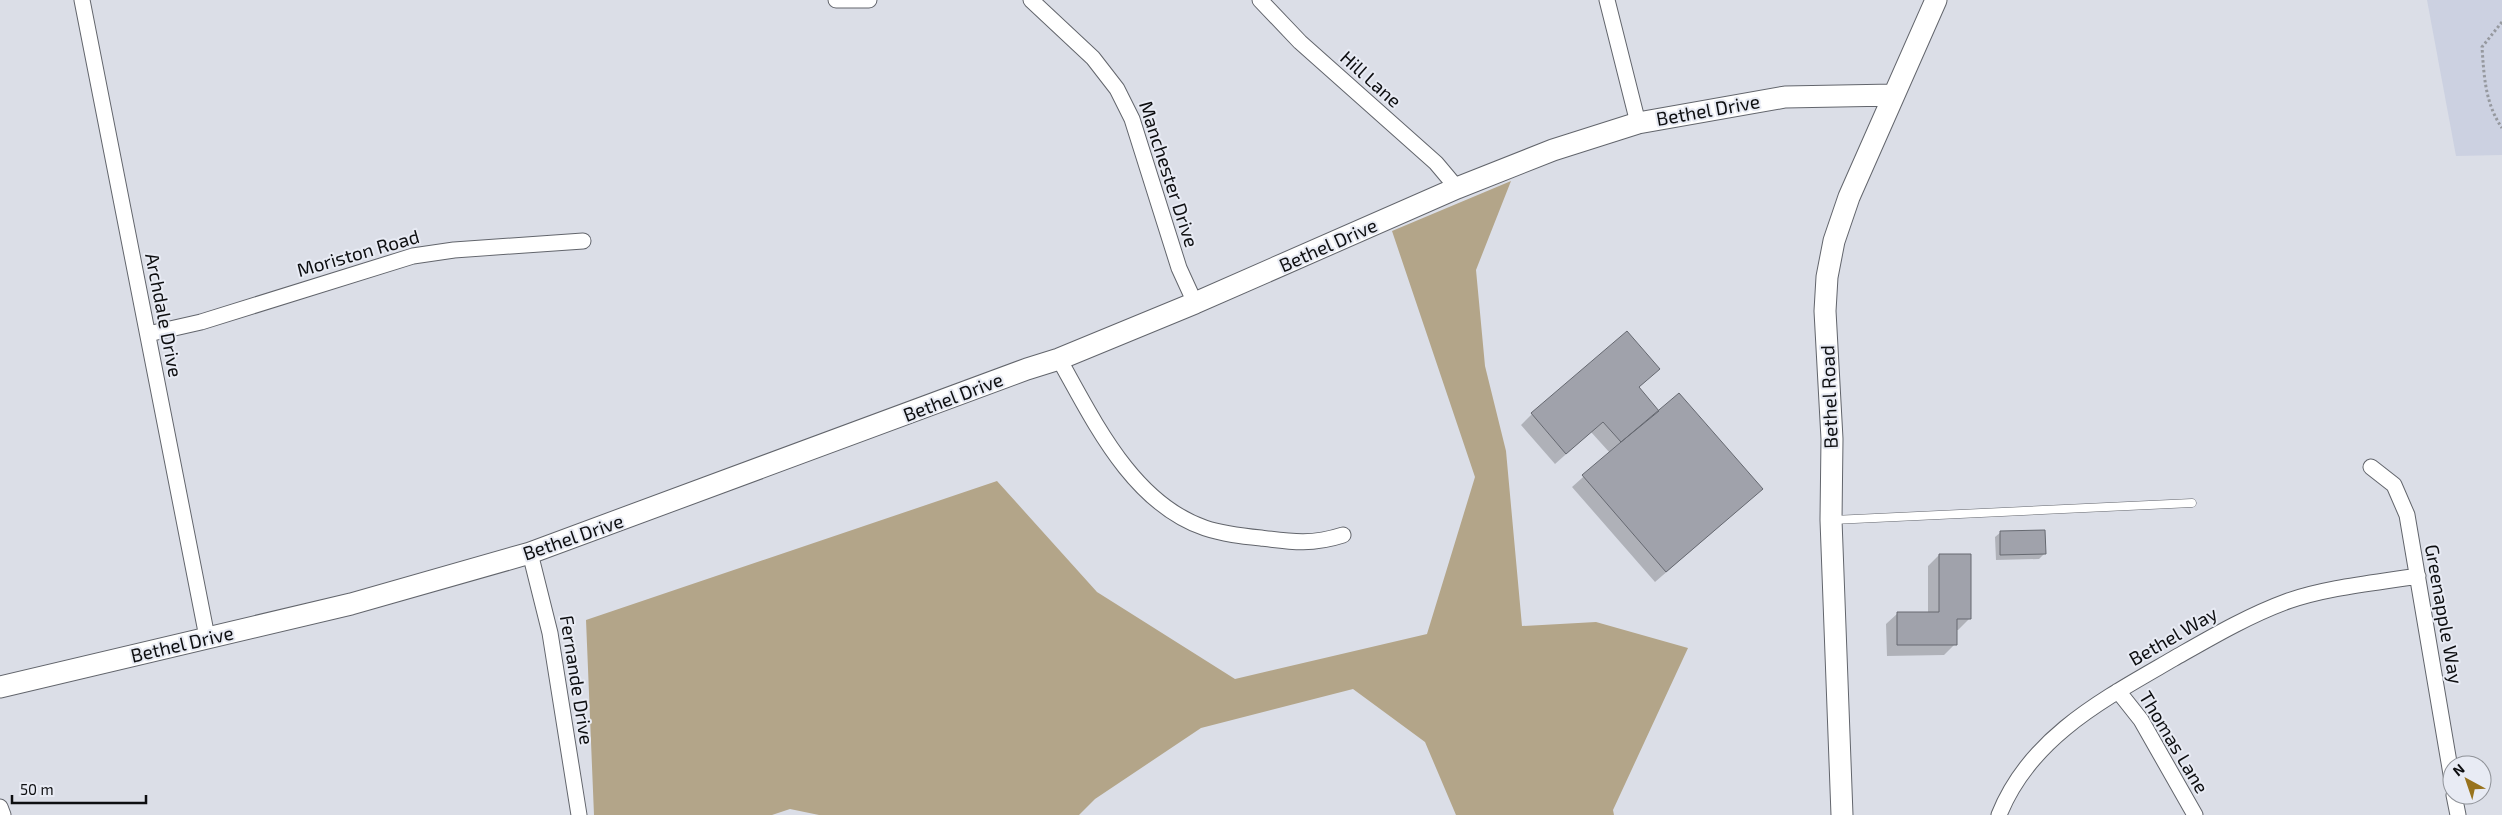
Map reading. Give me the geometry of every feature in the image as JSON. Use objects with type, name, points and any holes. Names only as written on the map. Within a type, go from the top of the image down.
[{"type":"street","name":"Archdale Drive","points":[[82,0],[207,638]]},
{"type":"street","points":[[836,0],[869,0]]},
{"type":"street","name":"Manchester Drive","points":[[1031,0],[1093,58],[1122,97],[1132,119],[1179,268],[1195,303]]},
{"type":"street","name":"Hill Lane","points":[[1260,0],[1300,42],[1436,163],[1456,188]]},
{"type":"street","points":[[1607,0],[1638,123]]},
{"type":"street","name":"Bethel Road","points":[[1842,815],[1831,520],[1832,439],[1825,311],[1827,277],[1834,241],[1849,197],[1936,0]]},
{"type":"street","name":"Bethel Drive","points":[[0,686],[350,604],[530,553],[1027,369],[1059,359],[1195,303],[1456,188],[1553,150],[1638,123],[1785,97],[1894,95]]},
{"type":"street","name":"Moriston Road","points":[[148,334],[201,322],[413,256],[454,250],[583,241]]},
{"type":"street","points":[[1059,359],[1121,463],[1147,491],[1184,517],[1204,527],[1231,535],[1300,543],[1322,542],[1343,535]]},
{"type":"street","name":"Greenapple Way","points":[[2370,468],[2394,484],[2400,494],[2407,515],[2448,755]]},
{"type":"street","name":"Fernande Drive","points":[[530,553],[550,633],[579,815]]},
{"type":"street","name":"Bethel Way","points":[[1999,815],[2009,793],[2037,754],[2072,721],[2118,691],[2241,620],[2289,601],[2329,591],[2418,576]]},
{"type":"street","name":"Thomas Lane","points":[[2118,691],[2141,720],[2195,815]]},
{"type":"street","points":[[0,807],[2,815]]},
{"type":"lane","points":[[1831,520],[2192,503]]},
{"type":"path","points":[[2502,22],[2482,47],[2484,79],[2492,112],[2502,128]]},
{"type":"shaded area","points":[[2427,0],[2502,0],[2502,155],[2456,156]]},
{"type":"shaded area","points":[[1511,181],[1476,270],[1485,366],[1506,451],[1522,626],[1596,622],[1688,648],[1613,810],[1614,815],[1456,815],[1425,742],[1353,689],[1201,728],[1095,799],[1079,815],[819,815],[790,809],[772,815],[594,815],[586,620],[997,481],[1097,592],[1235,679],[1427,634],[1475,477],[1392,231]]},
{"type":"building","points":[[1627,331],[1660,369],[1639,387],[1659,411],[1621,442],[1603,422],[1566,454],[1531,413]]},
{"type":"building","points":[[1679,393],[1763,489],[1666,572],[1582,475]]},
{"type":"building","points":[[2045,530],[2046,554],[2000,555],[2000,531]]},
{"type":"building","points":[[1939,554],[1971,554],[1971,619],[1957,619],[1957,645],[1897,645],[1897,612],[1939,612]]}]
